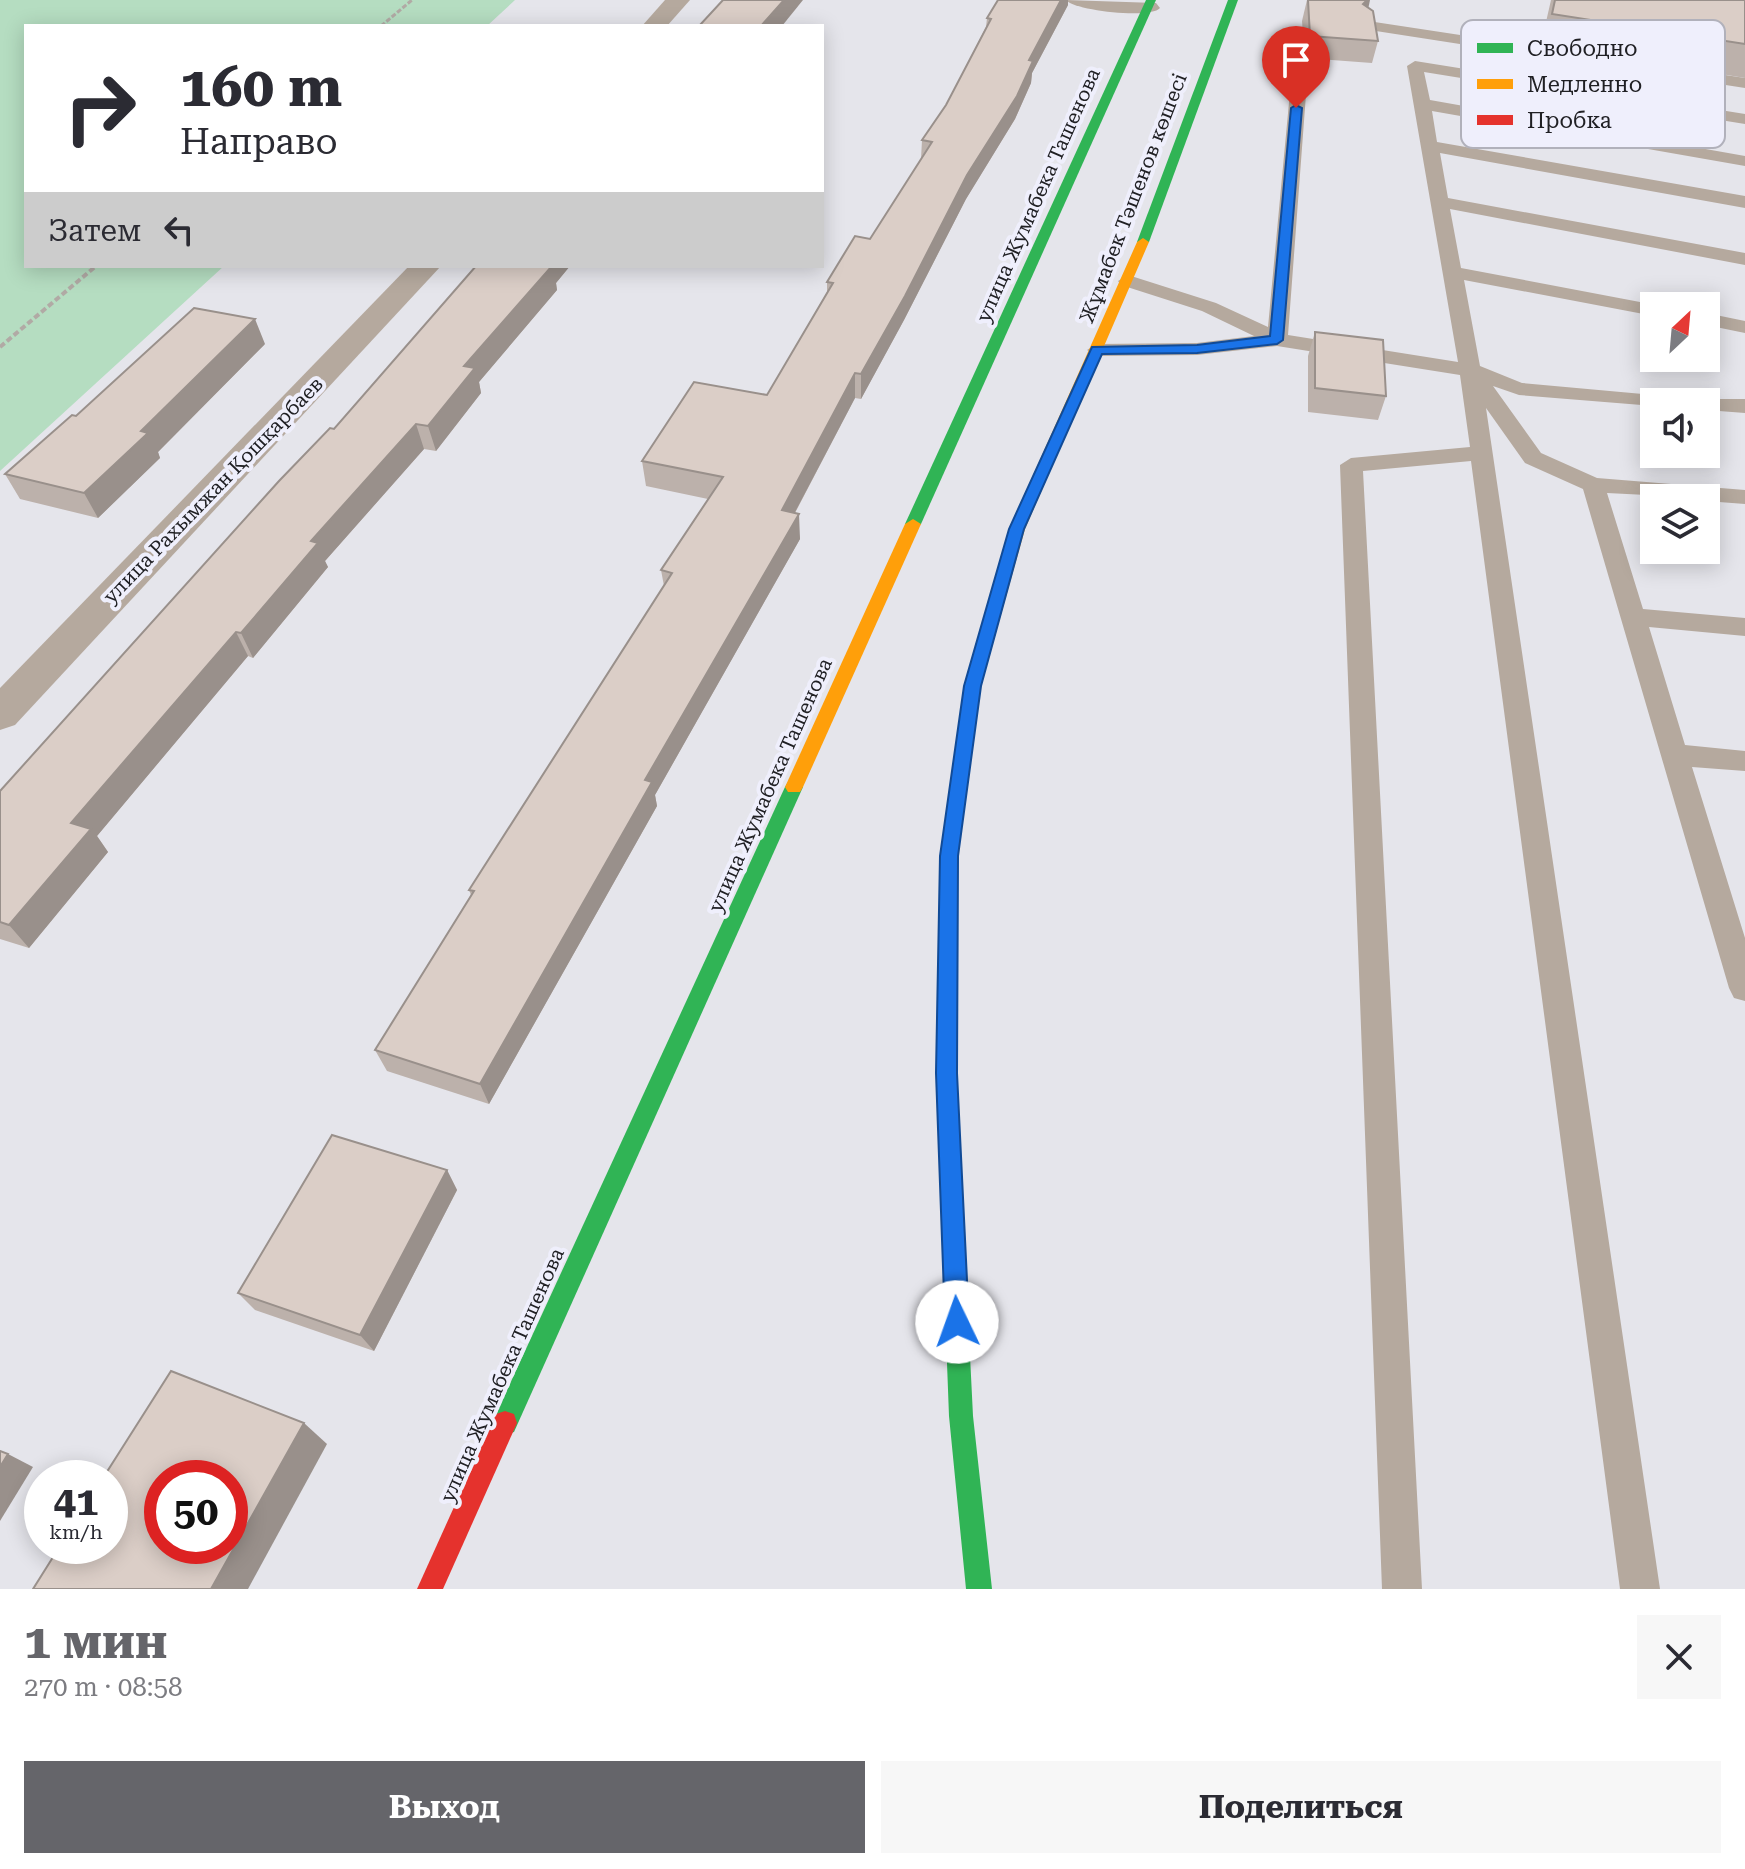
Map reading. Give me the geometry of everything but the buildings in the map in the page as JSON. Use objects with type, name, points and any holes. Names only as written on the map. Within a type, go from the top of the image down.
[{"type":"main road","name":"Жұмабек Тәшенов көшесі","points":[[979,1589],[961,1416],[946,1073],[949,856],[973,686],[1017,529],[1128,281],[1233,0]]},
{"type":"main road","name":"улица Жумабека Ташенова","points":[[430,1589],[1150,4]]},
{"type":"street","points":[[656,24],[678,0]]},
{"type":"street","points":[[1078,0],[1150,4]]},
{"type":"street","name":"улица Рахымжан Қошқарбаев","points":[[0,714],[424,268]]},
{"type":"lane","points":[[1368,26],[1461,40]]},
{"type":"lane","points":[[1461,73],[1415,66],[1470,370],[1640,1589]]},
{"type":"lane","points":[[1725,80],[1745,83]]},
{"type":"lane","points":[[1277,340],[1299,81]]},
{"type":"lane","points":[[1422,104],[1461,111]]},
{"type":"lane","points":[[1725,116],[1745,119]]},
{"type":"lane","points":[[1430,146],[1745,202]]},
{"type":"lane","points":[[1671,148],[1745,161]]},
{"type":"lane","points":[[1440,202],[1745,259]]},
{"type":"lane","points":[[1453,272],[1640,307]]},
{"type":"lane","points":[[1128,281],[1209,307],[1277,340]]},
{"type":"lane","points":[[1720,322],[1745,327]]},
{"type":"lane","points":[[1097,350],[1197,349],[1277,340],[1470,370],[1519,389],[1640,398]]},
{"type":"lane","points":[[1470,370],[1533,458],[1593,485],[1745,497]]},
{"type":"lane","points":[[1720,404],[1745,406]]},
{"type":"lane","points":[[1402,1589],[1351,465],[1482,453]]},
{"type":"lane","points":[[1593,485],[1675,755],[1735,922],[1745,988]]},
{"type":"lane","points":[[1633,617],[1745,627]]},
{"type":"lane","points":[[1675,755],[1745,761]]},
{"type":"path","points":[[383,24],[412,0]]},
{"type":"path","points":[[0,347],[94,268]]},
{"type":"green space","points":[[0,0],[515,0],[489,24],[24,24],[24,268],[222,268],[0,471]]},
{"type":"traffic: fast","points":[[913,524],[1151,0]]},
{"type":"traffic: fast","points":[[1143,242],[1233,0]]},
{"type":"traffic: fast","points":[[979,1589],[961,1416],[946,1073],[949,856],[973,686],[989,629]]},
{"type":"traffic: fast","points":[[505,1423],[794,787]]},
{"type":"traffic: slow","points":[[989,629],[1017,529],[1143,242]]},
{"type":"traffic: slow","points":[[794,787],[913,524]]},
{"type":"traffic: jam","points":[[430,1589],[505,1423]]},
{"type":"route","points":[[957,1322],[946,1073],[949,856],[973,686],[1017,529],[1097,350],[1197,349],[1277,340],[1296,108]]}]
